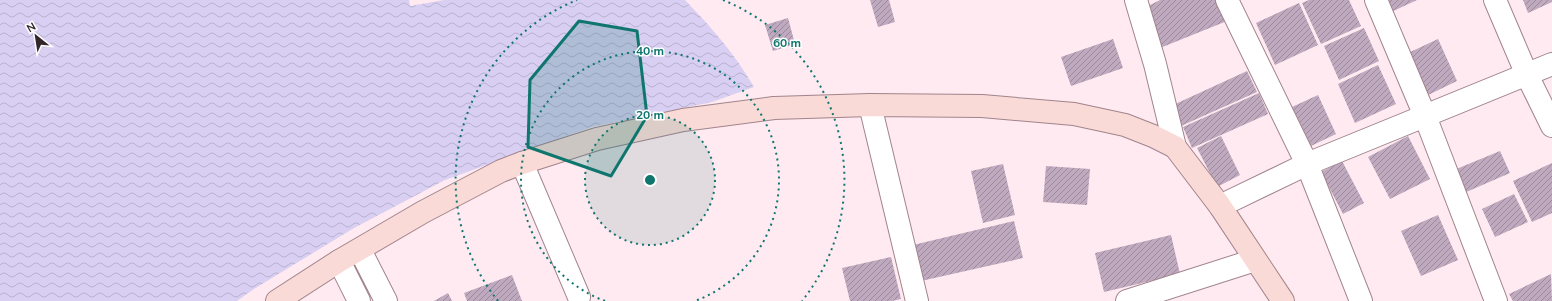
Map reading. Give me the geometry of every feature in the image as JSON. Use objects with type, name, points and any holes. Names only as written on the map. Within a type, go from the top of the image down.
[{"type":"main road","points":[[278,301],[339,262],[430,208],[501,171],[522,163],[597,139],[684,120],[774,108],[870,104],[982,106],[1074,114],[1126,125],[1175,147],[1220,206],[1283,301]]},
{"type":"street","points":[[1136,0],[1155,64],[1175,147]]},
{"type":"street","points":[[1227,0],[1307,164],[1361,301]]},
{"type":"street","points":[[1376,0],[1425,116],[1496,301]]},
{"type":"street","points":[[1495,0],[1527,75],[1552,126]]},
{"type":"street","points":[[1220,206],[1307,164],[1552,64]]},
{"type":"street","points":[[870,104],[917,301]]},
{"type":"street","points":[[522,163],[579,297]]},
{"type":"street","points":[[360,250],[386,301]]},
{"type":"street","points":[[1137,300],[1255,260]]},
{"type":"street","points":[[339,262],[359,301]]},
{"type":"highlighted area","points":[[579,21],[637,31],[647,116],[611,176],[528,147],[530,80]]},
{"type":"water","points":[[0,0],[409,0],[410,6],[444,0],[685,0],[722,41],[739,63],[754,87],[712,102],[592,127],[445,180],[354,228],[237,301],[0,301]]},
{"type":"building","points":[[870,0],[889,0],[895,22],[878,27]]},
{"type":"building","points":[[1160,0],[1218,0],[1227,21],[1160,48],[1144,8]]},
{"type":"building","points":[[1309,0],[1349,0],[1361,26],[1321,44],[1302,3]]},
{"type":"building","points":[[1383,0],[1417,0],[1389,13]]},
{"type":"building","points":[[1523,0],[1552,0],[1552,2],[1528,13]]},
{"type":"building","points":[[1299,3],[1318,45],[1275,65],[1256,23]]},
{"type":"building","points":[[788,18],[795,44],[773,51],[765,25]]},
{"type":"building","points":[[1364,28],[1379,61],[1339,80],[1324,46]]},
{"type":"building","points":[[1113,39],[1123,68],[1071,86],[1061,57]]},
{"type":"building","points":[[1438,39],[1457,81],[1426,96],[1406,54]]},
{"type":"building","points":[[1378,65],[1396,104],[1355,123],[1338,84]]},
{"type":"building","points":[[1247,71],[1257,92],[1181,126],[1171,106]]},
{"type":"building","points":[[1259,93],[1268,114],[1192,148],[1183,127]]},
{"type":"building","points":[[1318,95],[1336,134],[1311,146],[1292,107]]},
{"type":"building","points":[[1221,136],[1240,175],[1217,187],[1197,148]]},
{"type":"building","points":[[1408,136],[1430,179],[1390,199],[1368,157]]},
{"type":"building","points":[[1500,151],[1510,173],[1464,193],[1454,170]]},
{"type":"building","points":[[1342,161],[1364,203],[1343,214],[1321,172]]},
{"type":"building","points":[[1552,163],[1552,213],[1532,222],[1513,181]]},
{"type":"building","points":[[1003,164],[1015,215],[983,223],[971,171]]},
{"type":"building","points":[[1046,166],[1090,169],[1087,205],[1043,202]]},
{"type":"building","points":[[1514,194],[1528,222],[1495,237],[1482,209]]},
{"type":"building","points":[[1438,215],[1458,260],[1421,276],[1401,231]]},
{"type":"building","points":[[1014,221],[1023,258],[921,281],[913,245]]},
{"type":"building","points":[[1171,235],[1180,274],[1104,292],[1095,253]]},
{"type":"building","points":[[891,257],[901,299],[892,301],[850,301],[842,268]]},
{"type":"building","points":[[1551,274],[1552,301],[1513,301],[1509,294]]},
{"type":"building","points":[[512,275],[522,301],[467,301],[464,293]]},
{"type":"building","points":[[448,293],[452,301],[434,301]]}]
